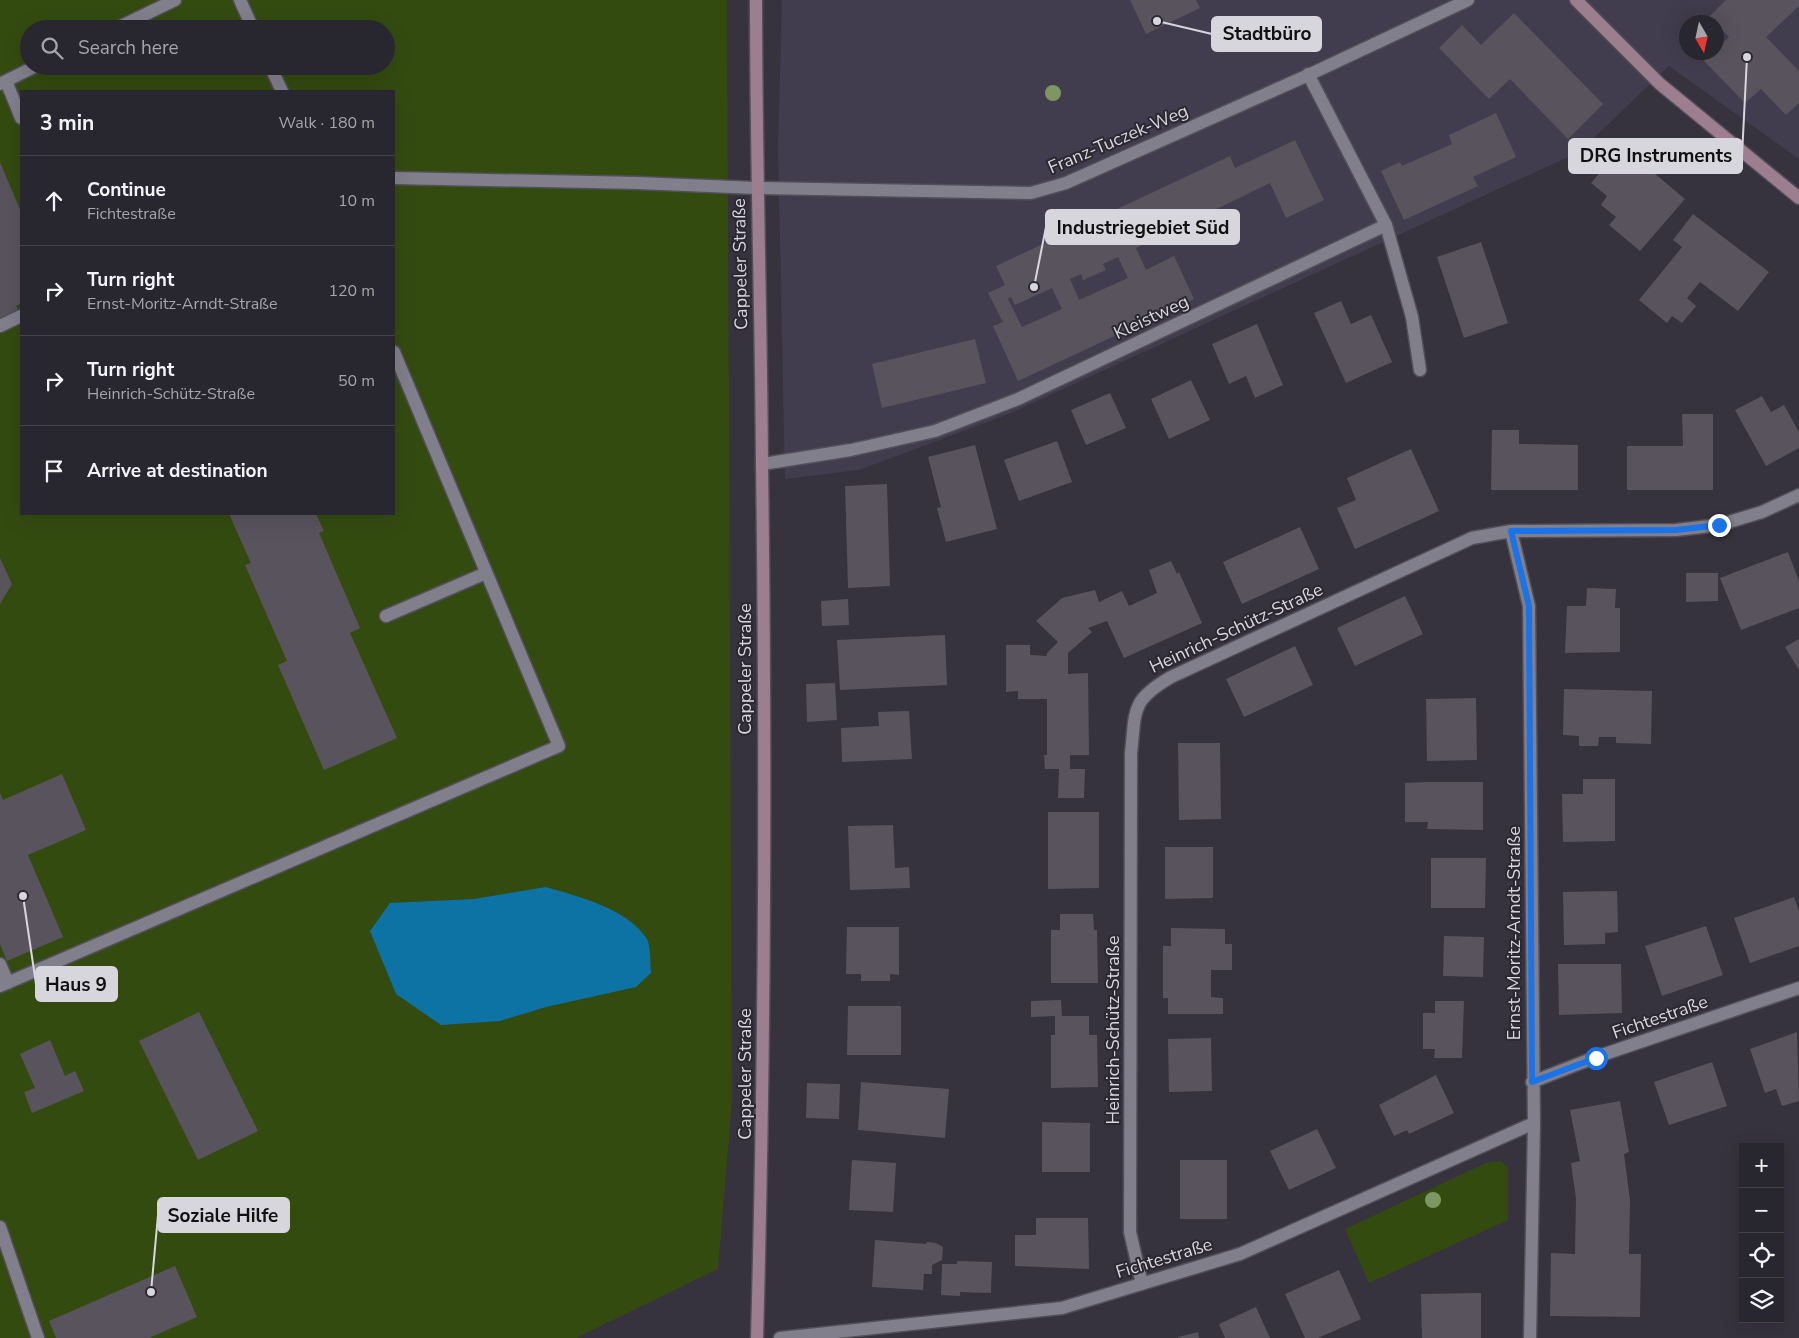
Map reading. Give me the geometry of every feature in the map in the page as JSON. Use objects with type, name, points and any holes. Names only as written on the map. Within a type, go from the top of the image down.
[{"type":"main road","name":"Cappeler Straße","points":[[756,0],[756,188],[762,464],[764,1103],[757,1338]]},
{"type":"main road","points":[[1576,0],[1660,84],[1799,198]]},
{"type":"street","points":[[133,20],[175,0]]},
{"type":"street","points":[[240,0],[249,20]]},
{"type":"street","name":"Franz-Tuczek-Weg","points":[[395,178],[1031,193],[1066,183],[1468,0]]},
{"type":"street","points":[[20,74],[3,82],[20,116]]},
{"type":"street","points":[[1308,74],[1386,225],[1412,317],[1420,370]]},
{"type":"street","points":[[274,75],[282,90]]},
{"type":"street","name":"Kleistweg","points":[[762,464],[851,450],[935,431],[1018,399],[1386,225]]},
{"type":"street","points":[[0,326],[20,316]]},
{"type":"street","points":[[0,964],[4,984],[559,746],[395,354]]},
{"type":"street","name":"Heinrich-Schütz-Straße","points":[[1142,1284],[1130,1232],[1131,763],[1136,706],[1150,689],[1171,676],[1472,538],[1511,531],[1676,530],[1719,525],[1762,512],[1799,495]]},
{"type":"street","name":"Ernst-Moritz-Arndt-Straße","points":[[1511,531],[1529,606],[1532,1082],[1534,1123],[1530,1338]]},
{"type":"street","points":[[386,616],[486,573]]},
{"type":"street","name":"Fichtestraße","points":[[1532,1082],[1799,988]]},
{"type":"street","name":"Fichtestraße","points":[[780,1338],[1062,1308],[1240,1254],[1534,1123]]},
{"type":"street","points":[[0,1227],[38,1338]]},
{"type":"shaded area","points":[[782,0],[1799,0],[1799,159],[1669,66],[1579,152],[1009,414],[859,470],[785,479],[778,147]]},
{"type":"green space","points":[[0,0],[727,0],[732,1101],[718,1269],[576,1338],[0,1338]]},
{"type":"green space","points":[[1500,1161],[1508,1167],[1508,1220],[1369,1283],[1345,1229],[1486,1163]]},
{"type":"water","points":[[546,887],[601,905],[627,919],[638,928],[648,942],[651,973],[636,987],[546,1007],[500,1021],[441,1025],[396,994],[370,931],[390,903],[474,899]]},
{"type":"building","points":[[1130,0],[1196,0],[1200,8],[1146,34]]},
{"type":"building","points":[[1726,0],[1799,0],[1799,6],[1766,37],[1799,71],[1799,103],[1786,115],[1761,89],[1745,103],[1704,61],[1724,60],[1724,42],[1729,37],[1724,32],[1724,15],[1711,15]]},
{"type":"building","points":[[1514,13],[1603,104],[1568,139],[1510,79],[1489,99],[1439,48],[1462,25],[1481,45]]},
{"type":"building","points":[[1496,113],[1516,157],[1473,177],[1478,186],[1404,220],[1381,171],[1400,162],[1402,166],[1452,144],[1449,135]]},
{"type":"building","points":[[1295,140],[1324,200],[1286,218],[1270,183],[1136,248],[1146,270],[1174,256],[1194,299],[1018,381],[993,326],[1003,322],[988,293],[1005,285],[996,266],[1230,156],[1235,168]],"holes":[[[1118,257],[1128,278],[1079,300],[1070,279],[1081,274],[1083,280],[1106,270],[1103,264]],[[1052,288],[1062,309],[1022,327],[1008,299],[1011,297],[1015,305]]]},
{"type":"building","points":[[1622,146],[1685,199],[1640,251],[1609,225],[1616,217],[1601,205],[1607,196],[1591,183]]},
{"type":"building","points":[[0,162],[20,210],[20,304],[16,306],[19,313],[0,321]]},
{"type":"building","points":[[1693,214],[1769,272],[1738,311],[1700,282],[1687,298],[1696,306],[1682,323],[1672,316],[1667,323],[1639,300],[1682,247],[1673,240]]},
{"type":"building","points":[[1481,242],[1508,323],[1464,338],[1437,257]]},
{"type":"building","points":[[1341,301],[1351,324],[1371,315],[1392,362],[1346,383],[1314,313]]},
{"type":"building","points":[[1257,324],[1283,385],[1255,398],[1246,376],[1229,384],[1212,344]]},
{"type":"building","points":[[975,339],[986,383],[882,408],[872,364]]},
{"type":"building","points":[[1191,380],[1210,420],[1169,439],[1151,399]]},
{"type":"building","points":[[1110,393],[1126,428],[1086,445],[1071,410]]},
{"type":"building","points":[[1762,396],[1771,412],[1784,405],[1799,432],[1799,448],[1766,466],[1735,410]]},
{"type":"building","points":[[1682,414],[1713,414],[1713,490],[1627,490],[1627,446],[1683,446]]},
{"type":"building","points":[[1492,430],[1519,430],[1519,444],[1578,445],[1578,490],[1491,490]]},
{"type":"building","points":[[1057,441],[1072,482],[1019,501],[1004,460]]},
{"type":"building","points":[[975,445],[997,529],[946,542],[937,508],[941,507],[928,457]]},
{"type":"building","points":[[1411,449],[1439,511],[1355,549],[1337,508],[1356,500],[1347,478]]},
{"type":"building","points":[[887,484],[890,586],[848,588],[845,486]]},
{"type":"building","points":[[229,515],[316,515],[324,531],[319,533],[360,628],[350,633],[397,738],[324,770],[278,665],[287,661],[245,565],[251,563]]},
{"type":"building","points":[[1300,527],[1319,569],[1242,604],[1223,562]]},
{"type":"building","points":[[1788,552],[1799,581],[1799,608],[1741,630],[1720,578]]},
{"type":"building","points":[[0,558],[12,584],[0,604]]},
{"type":"building","points":[[1171,561],[1177,574],[1179,572],[1202,623],[1124,658],[1107,621],[1088,628],[1092,632],[1068,653],[1068,674],[1088,673],[1089,755],[1070,755],[1070,769],[1085,769],[1084,798],[1058,798],[1059,769],[1045,769],[1044,755],[1047,755],[1047,699],[1018,699],[1018,691],[1006,692],[1006,645],[1030,645],[1030,655],[1047,656],[1047,653],[1058,642],[1036,621],[1062,598],[1095,590],[1099,602],[1122,591],[1129,606],[1157,593],[1149,570]]},
{"type":"building","points":[[1686,573],[1718,573],[1718,601],[1686,602]]},
{"type":"building","points":[[1587,588],[1616,589],[1615,608],[1620,608],[1620,652],[1565,653],[1567,606],[1586,606]]},
{"type":"building","points":[[1405,596],[1423,634],[1355,666],[1337,628]]},
{"type":"building","points":[[848,599],[849,625],[822,626],[821,601]]},
{"type":"building","points":[[945,635],[947,685],[840,690],[837,640]]},
{"type":"building","points":[[1799,639],[1799,670],[1785,647]]},
{"type":"building","points":[[1295,646],[1313,685],[1244,717],[1226,679]]},
{"type":"building","points":[[835,683],[837,720],[807,722],[806,684]]},
{"type":"building","points":[[1564,689],[1652,691],[1651,744],[1616,743],[1616,737],[1599,737],[1598,746],[1579,746],[1579,736],[1563,735]]},
{"type":"building","points":[[1476,698],[1477,760],[1427,761],[1426,699]]},
{"type":"building","points":[[909,711],[912,759],[842,762],[841,728],[879,726],[878,712]]},
{"type":"building","points":[[1178,743],[1220,743],[1221,819],[1179,820]]},
{"type":"building","points":[[62,774],[86,830],[28,855],[63,937],[7,961],[0,944],[0,793],[3,800]]},
{"type":"building","points":[[1583,779],[1615,779],[1615,841],[1563,842],[1562,794],[1583,794]]},
{"type":"building","points":[[1483,782],[1483,830],[1427,829],[1428,822],[1405,822],[1405,783]]},
{"type":"building","points":[[1048,812],[1099,812],[1099,888],[1048,889]]},
{"type":"building","points":[[893,825],[895,868],[909,867],[910,888],[850,890],[848,826]]},
{"type":"building","points":[[1165,847],[1213,847],[1213,898],[1165,899]]},
{"type":"building","points":[[1431,858],[1486,858],[1485,908],[1431,908]]},
{"type":"building","points":[[1617,891],[1618,932],[1605,933],[1605,944],[1564,945],[1563,892]]},
{"type":"building","points":[[1794,897],[1799,911],[1799,946],[1750,963],[1734,918]]},
{"type":"building","points":[[1060,914],[1093,914],[1094,930],[1097,930],[1098,983],[1051,983],[1051,930],[1060,930]]},
{"type":"building","points":[[1706,926],[1723,975],[1662,996],[1645,946]]},
{"type":"building","points":[[847,927],[899,927],[899,975],[890,974],[890,981],[861,981],[861,974],[846,974]]},
{"type":"building","points":[[1171,928],[1225,929],[1225,944],[1232,944],[1232,970],[1211,970],[1211,997],[1223,998],[1223,1014],[1168,1014],[1168,998],[1163,998],[1163,946],[1171,946]]},
{"type":"building","points":[[1444,936],[1484,937],[1483,977],[1443,976]]},
{"type":"building","points":[[1558,964],[1621,964],[1622,1013],[1559,1015]]},
{"type":"building","points":[[1061,1000],[1062,1016],[1089,1016],[1089,1035],[1097,1035],[1098,1087],[1051,1088],[1051,1035],[1055,1035],[1055,1016],[1031,1017],[1031,1001]]},
{"type":"building","points":[[1435,1001],[1464,1001],[1462,1058],[1434,1058],[1435,1049],[1423,1049],[1423,1013],[1435,1013]]},
{"type":"building","points":[[848,1006],[901,1006],[901,1055],[847,1055]]},
{"type":"building","points":[[199,1012],[258,1131],[198,1160],[139,1041]]},
{"type":"building","points":[[1797,1032],[1799,1101],[1782,1106],[1776,1089],[1765,1093],[1750,1049]]},
{"type":"building","points":[[1211,1038],[1212,1091],[1169,1092],[1168,1039]]},
{"type":"building","points":[[50,1040],[65,1076],[75,1071],[84,1091],[32,1113],[24,1092],[35,1088],[20,1054]]},
{"type":"building","points":[[1712,1062],[1727,1106],[1669,1125],[1654,1082]]},
{"type":"building","points":[[1436,1075],[1454,1113],[1409,1134],[1407,1130],[1394,1136],[1379,1105]]},
{"type":"building","points":[[861,1082],[949,1089],[945,1138],[858,1130]]},
{"type":"building","points":[[807,1083],[840,1084],[839,1119],[806,1118]]},
{"type":"building","points":[[1620,1101],[1629,1152],[1624,1154],[1630,1200],[1629,1254],[1641,1254],[1640,1317],[1550,1316],[1551,1253],[1575,1254],[1576,1199],[1571,1163],[1580,1161],[1570,1110]]},
{"type":"building","points":[[1042,1122],[1090,1123],[1090,1172],[1042,1172]]},
{"type":"building","points":[[1317,1129],[1336,1168],[1289,1190],[1270,1151]]},
{"type":"building","points":[[852,1160],[896,1163],[893,1212],[849,1210]]},
{"type":"building","points":[[1180,1160],[1227,1160],[1227,1219],[1180,1219]]},
{"type":"building","points":[[1036,1218],[1088,1218],[1089,1269],[1015,1266],[1015,1235],[1036,1235]]},
{"type":"building","points":[[875,1240],[936,1243],[943,1247],[942,1260],[932,1265],[932,1274],[924,1274],[923,1290],[872,1287]]},
{"type":"building","points":[[957,1261],[992,1262],[991,1293],[960,1292],[960,1296],[941,1295],[942,1264],[957,1264]]},
{"type":"building","points":[[175,1266],[197,1317],[149,1338],[56,1338],[49,1321]]},
{"type":"building","points":[[1339,1270],[1361,1319],[1318,1338],[1305,1338],[1285,1294]]},
{"type":"building","points":[[1481,1293],[1481,1338],[1422,1338],[1421,1294]]},
{"type":"building","points":[[1256,1307],[1270,1338],[1225,1338],[1219,1324]]},
{"type":"building","points":[[1198,1332],[1199,1338],[1178,1338],[1178,1337]]},
{"type":"place","name":"Stadtbüro","points":[[1157,21]]},
{"type":"place","name":"DRG Instruments","points":[[1747,57]]},
{"type":"place","name":"Industriegebiet Süd","points":[[1034,287]]},
{"type":"place","name":"Haus 9","points":[[23,896]]},
{"type":"place","name":"Soziale Hilfe","points":[[151,1292]]},
{"type":"route","points":[[1596,1058],[1532,1082],[1529,606],[1511,531],[1676,530],[1719,525]]}]
